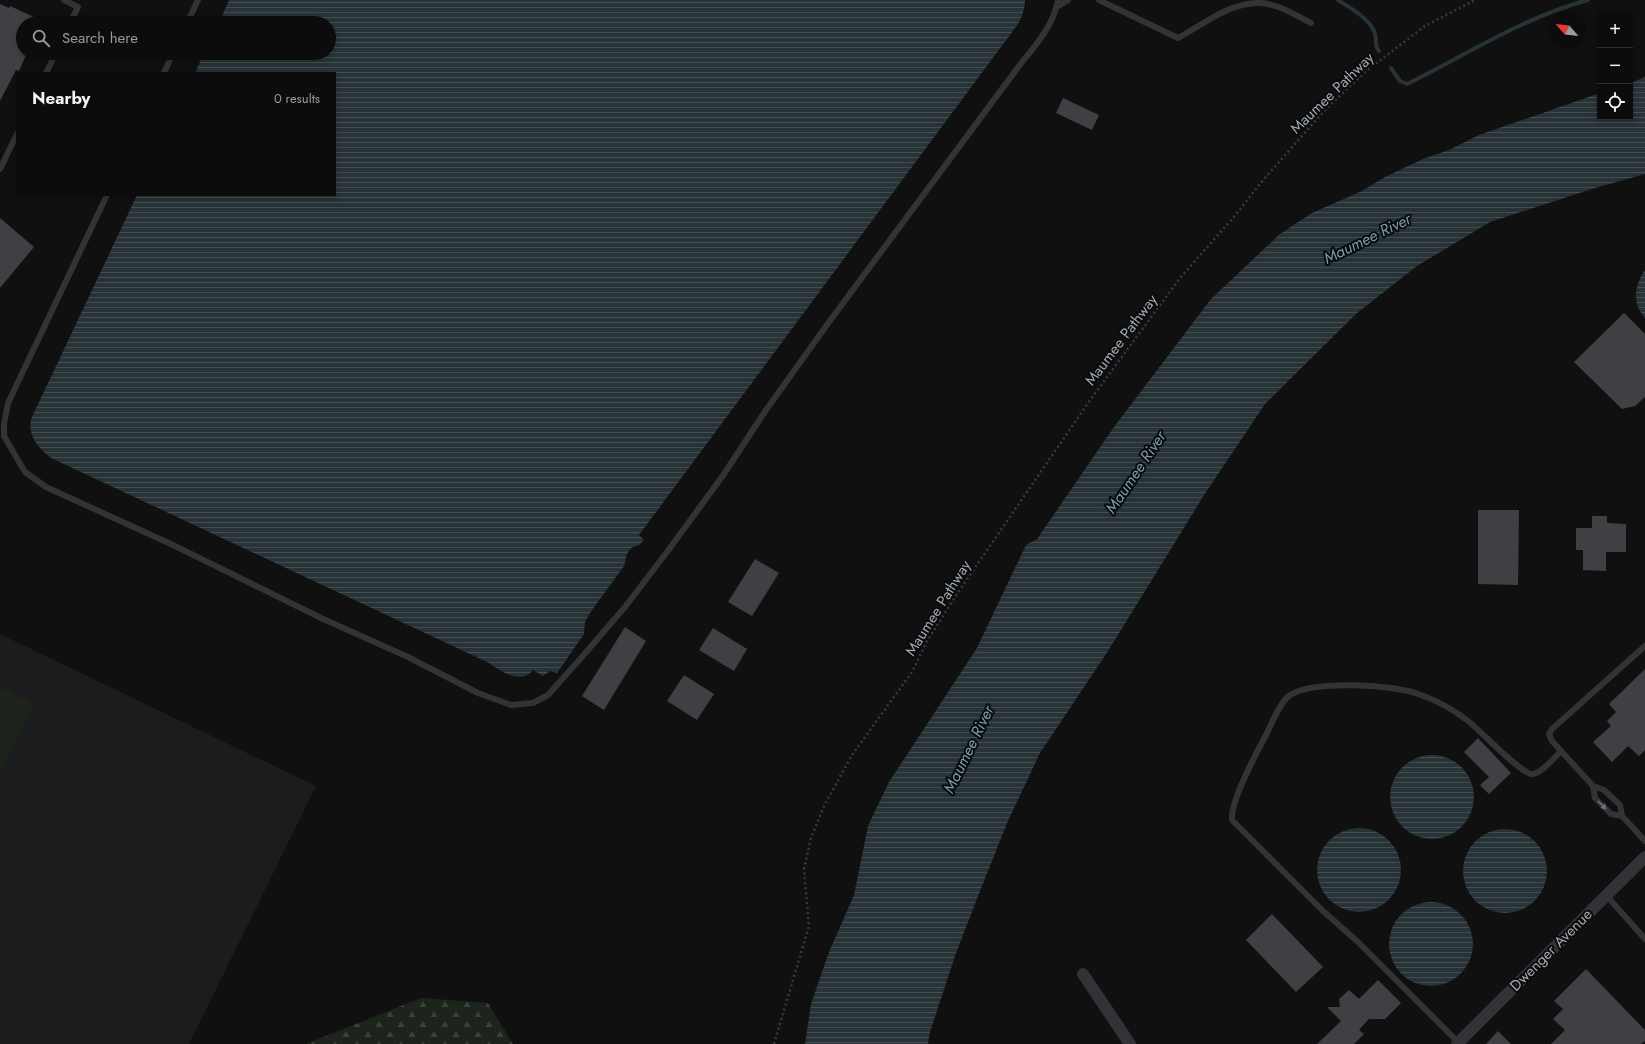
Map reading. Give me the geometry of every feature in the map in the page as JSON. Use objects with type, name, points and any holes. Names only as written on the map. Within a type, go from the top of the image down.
[{"type":"street","name":"Dwenger Avenue","points":[[1458,1043],[1645,857]]},
{"type":"street","points":[[1083,974],[1126,1041]]},
{"type":"lane","points":[[64,0],[78,7],[74,16]]},
{"type":"lane","points":[[190,16],[198,0]]},
{"type":"lane","points":[[107,196],[8,403],[4,424],[4,436],[25,472],[46,487],[173,545],[321,618],[408,656],[478,693],[511,705],[533,703],[548,695],[581,658],[625,606],[667,552],[724,474],[829,322],[1039,41],[1050,24],[1057,7],[1058,0]]},
{"type":"lane","points":[[1057,7],[1068,0]]},
{"type":"lane","points":[[1099,0],[1178,38],[1214,17],[1240,5],[1257,3],[1273,6],[1292,13],[1311,23]]},
{"type":"lane","points":[[46,72],[52,60]]},
{"type":"lane","points":[[164,72],[170,60]]},
{"type":"lane","points":[[0,169],[16,136]]},
{"type":"lane","points":[[0,431],[4,424]]},
{"type":"lane","points":[[1645,646],[1552,729],[1549,734],[1552,741],[1593,786],[1604,790],[1620,805],[1622,816],[1645,841]]},
{"type":"lane","points":[[1458,1043],[1358,942],[1323,911],[1232,820],[1231,813],[1233,806],[1276,713],[1290,695],[1306,688],[1341,685],[1385,687],[1420,694],[1448,708],[1468,721],[1520,768],[1531,774],[1538,773],[1561,750]]},
{"type":"lane","points":[[1593,786],[1595,798],[1611,814],[1622,816]]},
{"type":"lane","points":[[1606,895],[1645,939]]},
{"type":"path","name":"Maumee Pathway","points":[[774,1044],[809,926],[804,869],[811,838],[825,804],[852,754],[899,692],[957,594],[1088,403],[1180,278],[1233,218],[1264,179],[1325,110],[1365,72],[1425,26],[1476,0]]},
{"type":"shaded area","points":[[0,634],[316,786],[189,1044],[0,1044]]},
{"type":"green space","points":[[0,687],[34,704],[0,773]]},
{"type":"green space","points":[[421,998],[488,1003],[513,1044],[306,1044]]},
{"type":"water","points":[[229,0],[1025,0],[1023,12],[1018,24],[639,535],[644,540],[639,545],[631,548],[627,554],[624,566],[585,622],[584,634],[557,673],[550,671],[543,676],[533,670],[528,675],[522,677],[510,675],[487,662],[51,458],[34,440],[31,429],[32,417],[137,196],[336,196],[336,72],[195,72],[201,60],[336,60],[336,16],[222,16]]},
{"type":"water","name":"Maumee River","points":[[1645,77],[1645,174],[1595,188],[1490,222],[1417,266],[1357,313],[1265,404],[1206,492],[1108,651],[1040,753],[1007,823],[956,953],[930,1032],[928,1044],[805,1044],[811,1004],[829,952],[854,895],[868,826],[889,782],[977,648],[1026,545],[1037,539],[1114,427],[1211,299],[1280,234],[1312,213],[1362,191],[1385,177],[1423,159],[1449,150],[1479,135],[1597,94],[1597,120],[1633,120],[1633,82]]},
{"type":"water","points":[[1645,270],[1645,318],[1638,307],[1636,294],[1641,276]]},
{"type":"water","points":[[1432,755],[1440,756],[1455,762],[1467,774],[1473,789],[1473,805],[1467,820],[1455,832],[1440,838],[1432,839],[1424,838],[1409,832],[1397,820],[1391,805],[1390,797],[1391,789],[1397,774],[1409,762],[1424,756]]},
{"type":"water","points":[[1359,828],[1367,829],[1382,835],[1394,847],[1400,862],[1400,878],[1394,893],[1382,905],[1367,911],[1359,912],[1351,911],[1336,905],[1324,893],[1318,878],[1317,870],[1318,862],[1324,847],[1336,835],[1351,829]]},
{"type":"water","points":[[1505,829],[1513,830],[1528,836],[1540,848],[1546,863],[1546,879],[1540,894],[1528,906],[1513,912],[1505,913],[1497,912],[1482,906],[1470,894],[1464,879],[1463,871],[1464,863],[1470,848],[1482,836],[1497,830]]},
{"type":"water","points":[[1431,902],[1439,903],[1454,909],[1466,921],[1472,936],[1472,952],[1466,967],[1454,979],[1439,985],[1431,986],[1423,985],[1408,979],[1396,967],[1390,952],[1389,944],[1390,936],[1396,921],[1408,909],[1423,903]]},
{"type":"building","points":[[0,4],[9,8],[10,6],[32,16],[16,16],[16,60],[24,60],[19,71],[16,70],[0,101]]},
{"type":"building","points":[[1063,98],[1099,115],[1092,130],[1056,113]]},
{"type":"building","points":[[0,218],[34,247],[0,288]]},
{"type":"building","points":[[1624,313],[1645,334],[1645,397],[1635,406],[1622,409],[1574,362]]},
{"type":"building","points":[[1478,510],[1519,510],[1518,585],[1478,584]]},
{"type":"building","points":[[1592,516],[1607,516],[1607,523],[1626,524],[1626,552],[1606,552],[1606,571],[1583,570],[1583,550],[1576,550],[1576,528],[1592,528]]},
{"type":"building","points":[[755,559],[779,573],[752,616],[728,602]]},
{"type":"building","points":[[625,627],[646,641],[604,710],[582,696]]},
{"type":"building","points":[[713,628],[747,649],[734,671],[699,650]]},
{"type":"building","points":[[1645,669],[1645,750],[1639,756],[1628,746],[1612,762],[1593,742],[1611,726],[1607,721],[1616,712],[1609,704]]},
{"type":"building","points":[[684,675],[714,694],[697,720],[667,701]]},
{"type":"building","points":[[1478,738],[1511,773],[1489,794],[1480,785],[1489,777],[1464,752]]},
{"type":"building","points":[[1272,914],[1323,967],[1296,992],[1246,940]]},
{"type":"building","points":[[1586,969],[1645,1030],[1645,1041],[1641,1044],[1551,1044],[1565,1030],[1553,1019],[1563,1009],[1554,1001]]},
{"type":"building","points":[[1378,980],[1401,1003],[1385,1019],[1369,1019],[1359,1030],[1364,1034],[1354,1044],[1317,1044],[1341,1021],[1327,1007],[1340,1007],[1339,999],[1349,990],[1359,999]]},
{"type":"building","points":[[1498,1031],[1511,1044],[1486,1044]]},
{"type":"waterway","points":[[1338,0],[1360,14],[1369,23],[1375,34],[1376,46],[1379,51]]},
{"type":"waterway","points":[[1391,68],[1400,81],[1407,84],[1518,26],[1564,7],[1588,0]]}]
